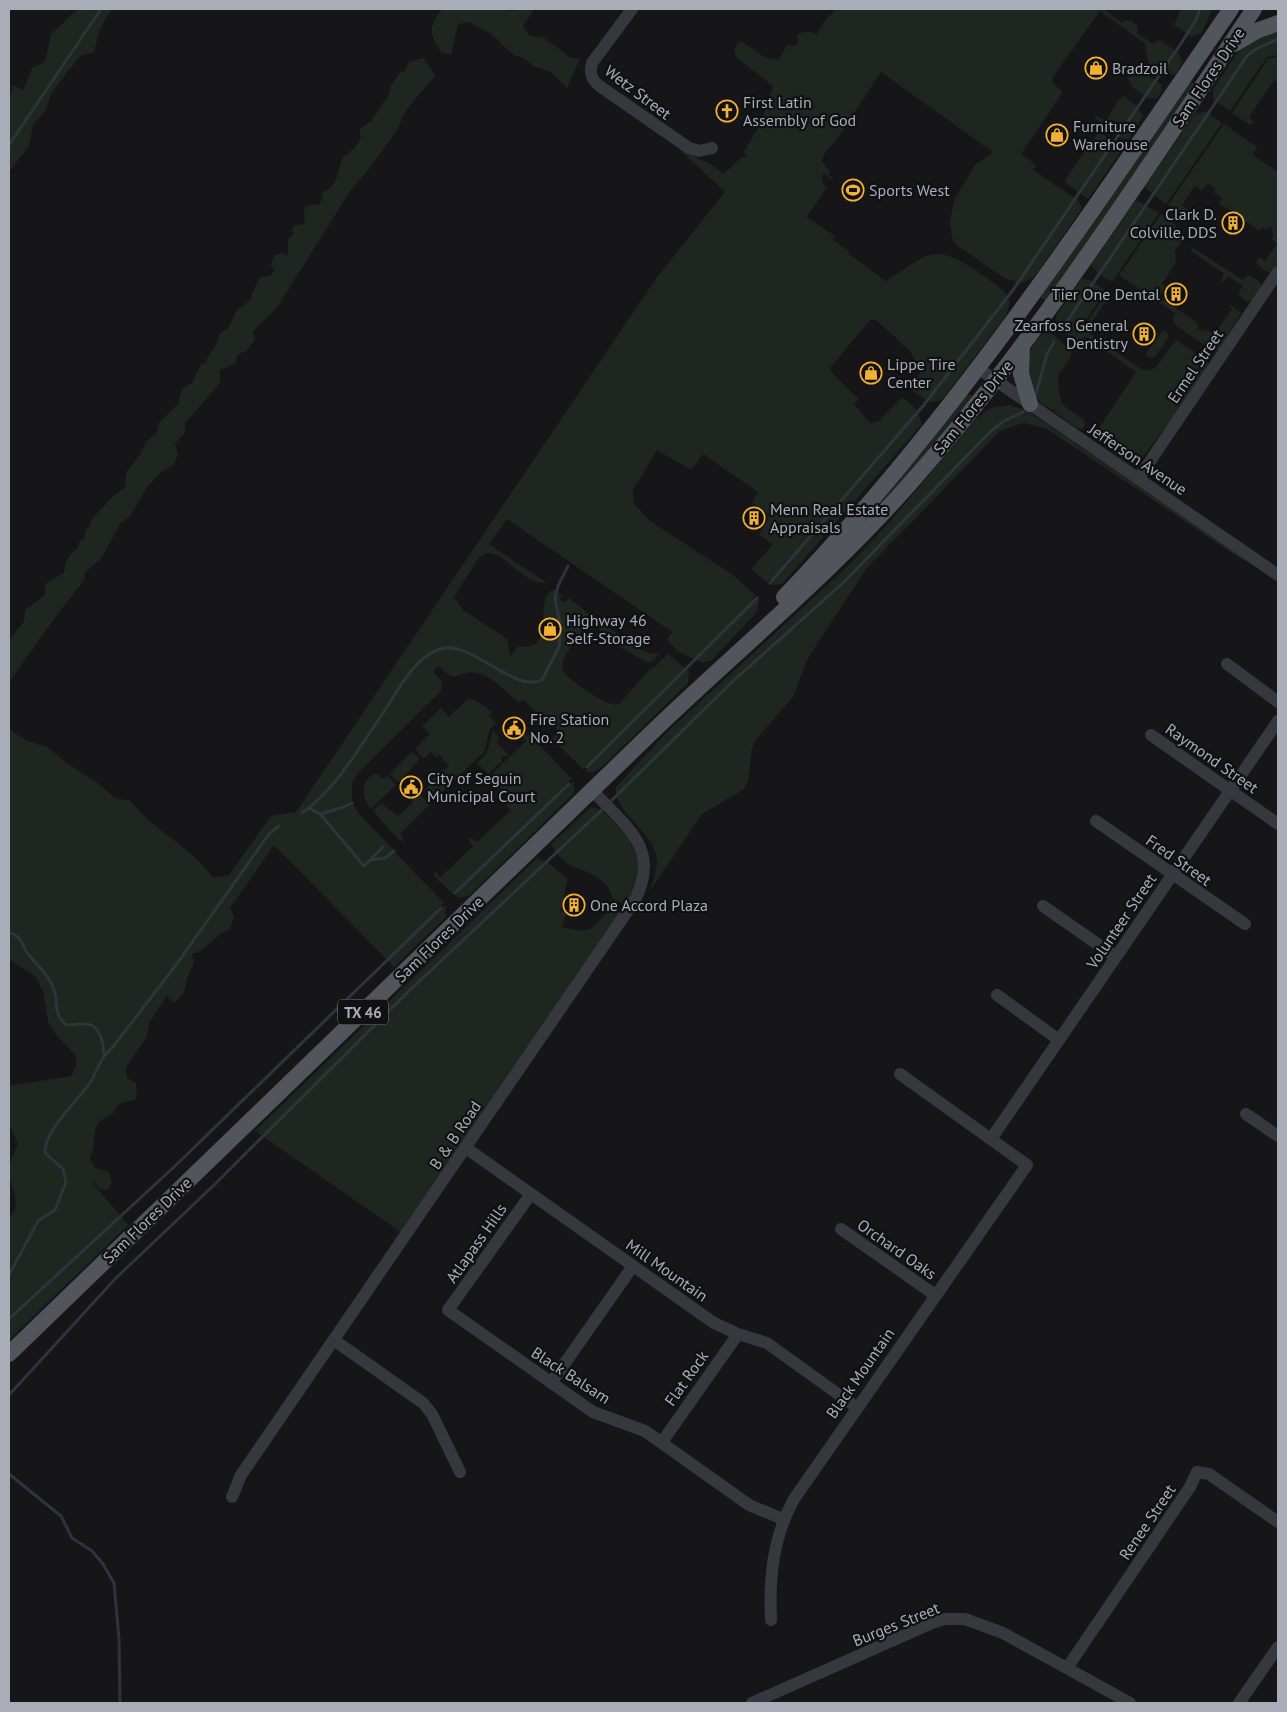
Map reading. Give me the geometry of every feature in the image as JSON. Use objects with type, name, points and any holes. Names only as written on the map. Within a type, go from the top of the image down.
[{"type":"main road","points":[[1207,43],[1214,29],[1218,9]]},
{"type":"main road","name":"Sam Flores Drive","points":[[718,671],[918,445],[979,369],[1040,285],[1231,9]]},
{"type":"main road","name":"Sam Flores Drive","points":[[9,1354],[718,671],[760,635],[869,528],[934,456],[1022,345],[1079,266],[1254,9]]},
{"type":"main road","points":[[1224,54],[1246,36],[1278,23]]},
{"type":"main road","points":[[1022,345],[1021,374],[1030,404]]},
{"type":"street","name":"Wetz Street","points":[[632,9],[592,63],[590,71],[593,80],[600,88],[689,148],[699,151],[712,148]]},
{"type":"street","name":"Ermel Street","points":[[1138,479],[1278,272]]},
{"type":"street","name":"Jefferson Avenue","points":[[979,369],[1278,575]]},
{"type":"street","points":[[1227,664],[1278,702]]},
{"type":"street","name":"Volunteer Street","points":[[991,1139],[1278,721]]},
{"type":"street","name":"Raymond Street","points":[[1151,735],[1278,824]]},
{"type":"street","name":"B & B Road","points":[[232,1497],[241,1475],[628,912],[640,889],[646,867],[640,846],[634,836],[593,791]]},
{"type":"street","name":"Fred Street","points":[[1096,821],[1245,924]]},
{"type":"street","points":[[1043,906],[1116,957]]},
{"type":"street","points":[[996,995],[1059,1040]]},
{"type":"street","points":[[900,1074],[991,1139]]},
{"type":"street","points":[[1246,1114],[1278,1136]]},
{"type":"street","name":"Black Mountain","points":[[771,1620],[769,1587],[783,1519],[807,1478],[1027,1164],[991,1139]]},
{"type":"street","name":"Mill Mountain","points":[[466,1148],[714,1323],[738,1334],[767,1343],[856,1407]]},
{"type":"street","name":"Atlapass Hills","points":[[448,1310],[531,1194]]},
{"type":"street","name":"Orchard Oaks","points":[[841,1229],[935,1295]]},
{"type":"street","points":[[551,1382],[633,1266]]},
{"type":"street","name":"Black Balsam","points":[[448,1310],[593,1412],[645,1432],[750,1505],[783,1519]]},
{"type":"street","name":"Flat Rock","points":[[662,1442],[738,1334]]},
{"type":"street","points":[[334,1340],[424,1403],[432,1414],[460,1472]]},
{"type":"street","name":"Renee Street","points":[[1067,1668],[1190,1487],[1197,1472],[1209,1474],[1278,1522]]},
{"type":"street","name":"Burges Street","points":[[752,1703],[932,1623],[950,1618],[964,1618],[1003,1633],[1130,1703]]},
{"type":"street","points":[[1239,1703],[1278,1647]]},
{"type":"shaded area","points":[[78,9],[112,9],[100,29],[95,52],[80,56],[51,94],[46,110],[33,125],[29,146],[9,172],[9,102],[13,85],[23,90],[32,68],[45,62],[51,34]]},
{"type":"shaded area","points":[[442,9],[502,9],[513,11],[515,9],[534,9],[523,26],[530,36],[543,37],[571,58],[580,58],[567,88],[551,72],[535,67],[522,57],[515,56],[492,35],[470,22],[458,24],[451,54],[442,53],[433,36],[432,26]]},
{"type":"shaded area","points":[[837,9],[1104,9],[1122,23],[1125,20],[1131,21],[1138,26],[1137,33],[1153,44],[1159,40],[1179,53],[1182,63],[1176,74],[1163,75],[1148,63],[1145,44],[1100,11],[1052,78],[1053,83],[1062,91],[1061,95],[1021,154],[1036,165],[1033,170],[1078,200],[1082,208],[1038,272],[1032,278],[1021,283],[1004,278],[955,244],[952,237],[950,223],[954,200],[975,165],[993,152],[881,72],[837,139],[824,154],[822,162],[830,171],[828,174],[833,178],[832,180],[824,174],[822,176],[823,184],[827,187],[807,217],[835,236],[832,239],[886,281],[925,257],[934,254],[944,254],[954,258],[996,284],[1003,291],[1010,303],[1006,316],[945,396],[936,402],[924,399],[912,390],[912,384],[920,373],[911,352],[876,320],[870,320],[830,368],[832,373],[859,399],[854,404],[870,423],[879,421],[903,397],[917,410],[922,424],[782,584],[772,585],[773,578],[767,582],[751,569],[773,544],[759,535],[770,515],[752,502],[758,492],[703,454],[691,470],[657,450],[633,490],[634,504],[650,521],[733,575],[755,595],[752,600],[754,602],[759,599],[757,612],[712,660],[703,663],[679,652],[667,640],[672,632],[507,519],[489,544],[547,583],[530,579],[502,558],[495,554],[487,553],[479,557],[454,597],[463,610],[507,639],[510,657],[517,647],[532,646],[538,641],[543,627],[545,602],[553,590],[563,595],[559,599],[563,602],[569,598],[590,615],[591,619],[564,657],[563,670],[573,681],[602,700],[615,704],[620,703],[649,670],[668,654],[689,671],[688,683],[601,768],[591,773],[585,771],[591,765],[589,763],[583,769],[552,739],[558,730],[552,722],[543,728],[539,724],[541,722],[536,717],[538,715],[524,700],[518,703],[494,681],[477,673],[453,676],[449,675],[439,666],[433,671],[442,682],[441,691],[358,773],[352,784],[352,801],[341,807],[342,809],[353,804],[359,814],[394,850],[391,854],[395,852],[444,903],[436,910],[438,912],[445,905],[446,917],[394,967],[274,845],[230,908],[234,916],[230,929],[202,950],[192,954],[194,965],[188,975],[183,994],[173,1003],[167,996],[150,1021],[147,1036],[126,1068],[127,1078],[136,1083],[137,1099],[119,1104],[113,1114],[99,1122],[96,1127],[90,1159],[95,1168],[108,1171],[112,1181],[108,1190],[101,1189],[88,1177],[128,1225],[9,1340],[9,1218],[13,1212],[15,1198],[9,1166],[18,1144],[9,1124],[9,1086],[71,1076],[76,1066],[76,1056],[57,1036],[48,1022],[44,994],[36,977],[9,959],[9,729],[25,740],[47,747],[68,764],[98,783],[116,799],[130,800],[150,821],[194,857],[213,878],[229,875],[271,816],[296,812],[655,280],[725,192],[679,149],[714,166],[723,174],[742,157],[747,157],[744,152],[761,123],[773,86],[736,57],[736,46],[741,41],[766,58],[779,60],[787,45],[795,46],[799,43],[797,35],[811,32],[816,35],[826,19]]},
{"type":"shaded area","points":[[1181,9],[1212,9],[1202,33],[1192,37],[1174,25]]},
{"type":"shaded area","points":[[1278,29],[1278,55],[1267,57],[1230,111],[1213,100],[1213,89],[1239,51],[1249,42]]},
{"type":"shaded area","points":[[1278,57],[1278,83],[1274,80],[1249,117],[1254,122],[1250,125],[1232,113],[1268,59]]},
{"type":"shaded area","points":[[424,58],[435,76],[407,109],[395,133],[369,169],[350,191],[276,309],[253,331],[255,340],[246,351],[237,355],[236,363],[220,370],[220,383],[185,423],[185,432],[175,444],[178,454],[174,464],[160,473],[148,486],[130,516],[120,524],[101,559],[84,573],[85,579],[55,617],[9,683],[9,640],[24,621],[25,610],[45,595],[45,584],[64,573],[68,559],[78,548],[80,541],[84,539],[86,529],[90,526],[91,520],[113,496],[125,487],[126,473],[142,452],[145,443],[157,432],[159,423],[179,403],[182,390],[192,383],[201,364],[205,363],[215,346],[219,334],[228,328],[237,310],[249,301],[260,277],[269,276],[275,270],[271,265],[275,255],[283,253],[288,256],[288,239],[293,234],[292,229],[296,225],[304,224],[303,215],[306,206],[320,204],[323,192],[330,188],[336,180],[342,158],[354,149],[361,138],[359,129],[371,121],[389,95],[390,87],[401,71],[404,72],[409,62]]},
{"type":"shaded area","points":[[1135,70],[1140,70],[1161,84],[1162,91],[1157,98],[1149,99],[1132,87],[1128,79]]},
{"type":"shaded area","points":[[1189,81],[1194,84],[1192,88],[1046,302],[1040,297]]},
{"type":"shaded area","points":[[1123,96],[1136,105],[1143,116],[1129,139],[1122,139],[1095,118],[1095,115],[1106,121],[1117,102]]},
{"type":"shaded area","points":[[1205,111],[1222,123],[1166,204],[1144,187],[1195,114]]},
{"type":"shaded area","points":[[1224,124],[1257,147],[1253,155],[1278,172],[1278,263],[1271,273],[1256,263],[1259,257],[1265,261],[1277,244],[1272,240],[1274,234],[1271,232],[1273,228],[1270,226],[1267,230],[1263,227],[1259,231],[1232,213],[1233,211],[1218,204],[1222,198],[1214,193],[1215,188],[1208,184],[1202,190],[1195,186],[1182,205],[1188,210],[1185,215],[1168,205]]},
{"type":"shaded area","points":[[1101,133],[1123,148],[1088,199],[1067,184],[1065,180],[1097,134]]},
{"type":"shaded area","points":[[1136,200],[1159,213],[1112,282],[1098,273],[1091,265]]},
{"type":"shaded area","points":[[1161,214],[1176,225],[1173,233],[1183,241],[1175,250],[1176,263],[1162,284],[1165,286],[1159,297],[1195,321],[1199,326],[1197,328],[1202,332],[1204,329],[1214,334],[1232,309],[1226,302],[1241,313],[1218,351],[1210,349],[1175,325],[1173,319],[1176,314],[1119,275],[1122,271],[1126,272],[1123,270]]},
{"type":"shaded area","points":[[1193,248],[1243,280],[1248,275],[1258,280],[1262,286],[1253,300],[1246,302],[1238,294],[1243,286],[1228,276],[1223,282],[1221,281],[1224,274],[1191,251]]},
{"type":"shaded area","points":[[1082,278],[1092,281],[1106,291],[1080,328],[1082,329],[1108,292],[1111,294],[1088,327],[1092,330],[1090,334],[1141,369],[1149,371],[1155,368],[1176,340],[1204,358],[1209,364],[1173,418],[1136,465],[1131,465],[1093,437],[1136,372],[1085,336],[1080,342],[1068,335],[1058,325],[1056,316]]},
{"type":"shaded area","points":[[1163,330],[1169,334],[1168,338],[1155,357],[1151,358],[1145,355]]},
{"type":"shaded area","points":[[1044,333],[1053,334],[1071,351],[1071,356],[1058,376],[1059,394],[1063,405],[1084,420],[1085,425],[1082,429],[1076,428],[1055,412],[1055,409],[1052,410],[1040,402],[1029,388],[1026,372],[1027,362],[1033,346]]},
{"type":"shaded area","points":[[967,393],[973,397],[930,451],[861,527],[857,524]]},
{"type":"shaded area","points":[[1010,405],[1028,411],[1245,559],[1244,561],[1047,429],[1023,423],[1000,431],[866,569],[808,658],[793,697],[758,737],[752,748],[748,781],[743,790],[702,814],[649,892],[656,869],[655,850],[620,805],[616,796],[616,787],[666,733],[845,569],[887,525],[976,419],[991,408]]},
{"type":"shaded area","points":[[596,619],[638,648],[650,654],[660,653],[653,661],[648,663],[606,636],[595,624]]},
{"type":"shaded area","points":[[468,699],[475,700],[492,712],[489,716],[496,723],[490,729],[484,752],[436,798],[426,789],[430,785],[428,783],[449,766],[439,755],[436,757],[431,752],[423,759],[415,749],[430,734],[422,726],[441,708],[449,717]]},
{"type":"shaded area","points":[[493,731],[499,738],[496,742],[509,755],[504,756],[501,759],[502,761],[488,774],[477,763],[487,753]]},
{"type":"shaded area","points":[[524,734],[526,736],[529,734],[572,779],[564,786],[566,788],[574,781],[574,793],[470,895],[460,898],[455,896],[460,890],[458,889],[453,894],[434,876],[434,871],[441,877],[473,846],[468,839],[472,838],[477,842],[511,810],[503,802],[509,796],[490,776],[526,741],[522,736]]},
{"type":"shaded area","points":[[412,752],[420,759],[400,781],[397,781],[390,774]]},
{"type":"shaded area","points":[[377,773],[383,779],[387,776],[396,785],[371,809],[365,799],[364,789],[367,779]]},
{"type":"shaded area","points":[[420,795],[430,804],[400,834],[405,842],[398,839],[373,811],[381,803],[398,816],[413,802],[411,800],[415,796],[417,798]]},
{"type":"shaded area","points":[[591,807],[602,811],[617,825],[625,834],[636,853],[639,873],[637,883],[625,904],[614,900],[607,886],[596,877],[563,860],[551,844]]},
{"type":"shaded area","points":[[537,858],[547,862],[568,879],[560,911],[566,913],[562,927],[581,930],[591,929],[610,909],[616,910],[621,914],[402,1233],[255,1131]]},
{"type":"waterway","points":[[9,145],[101,9]]},
{"type":"waterway","points":[[770,583],[923,406],[1013,290],[1182,42],[1196,20],[1200,9]]},
{"type":"waterway","points":[[1064,326],[1247,56],[1256,49],[1278,39]]},
{"type":"waterway","points":[[1036,394],[1047,354],[1054,342]]},
{"type":"waterway","points":[[608,804],[732,682],[845,581],[990,432],[1004,421],[1023,412]]},
{"type":"waterway","points":[[302,813],[326,792],[336,780],[356,754],[407,676],[430,653],[440,649],[452,648],[479,658],[519,680],[531,682],[542,680],[559,647],[561,629],[555,598],[558,586],[568,566]]},
{"type":"waterway","points":[[587,767],[757,598]]},
{"type":"waterway","points":[[455,893],[569,784]]},
{"type":"waterway","points":[[309,808],[320,814],[352,803]]},
{"type":"waterway","points":[[9,1395],[116,1278],[214,1185],[410,990],[604,808]]},
{"type":"waterway","points":[[320,814],[364,866],[383,847]]},
{"type":"waterway","points":[[9,1275],[38,1221],[55,1210],[66,1182],[63,1169],[45,1153],[50,1134],[86,1089],[105,1055],[176,965],[269,834],[279,826]]},
{"type":"waterway","points":[[370,860],[385,858],[394,851]]},
{"type":"waterway","points":[[9,1319],[174,1167],[441,908]]},
{"type":"waterway","points":[[9,932],[21,940],[26,951],[44,972],[53,987],[57,1010],[62,1020],[66,1025],[92,1025],[98,1031],[104,1054]]},
{"type":"waterway","points":[[9,1474],[61,1516],[72,1538],[92,1551],[103,1564],[114,1583],[119,1639],[120,1703]]},
{"type":"place","name":"Bradzoil","points":[[1096,68]]},
{"type":"place","name":"First Latin Assembly of God","points":[[727,111]]},
{"type":"place","name":"Furniture Warehouse","points":[[1057,135]]},
{"type":"place","name":"Sports West","points":[[853,190]]},
{"type":"place","name":"Clark D. Colville, DDS","points":[[1233,223]]},
{"type":"place","name":"Tier One Dental","points":[[1176,294]]},
{"type":"place","name":"Zearfoss General Dentistry","points":[[1144,334]]},
{"type":"place","name":"Lippe Tire Center","points":[[871,373]]},
{"type":"place","name":"Menn Real Estate Appraisals","points":[[754,518]]},
{"type":"place","name":"Highway 46 Self-Storage","points":[[550,629]]},
{"type":"place","name":"Fire Station No. 2","points":[[514,728]]},
{"type":"place","name":"City of Seguin Municipal Court","points":[[411,787]]},
{"type":"place","name":"One Accord Plaza","points":[[574,905]]}]
